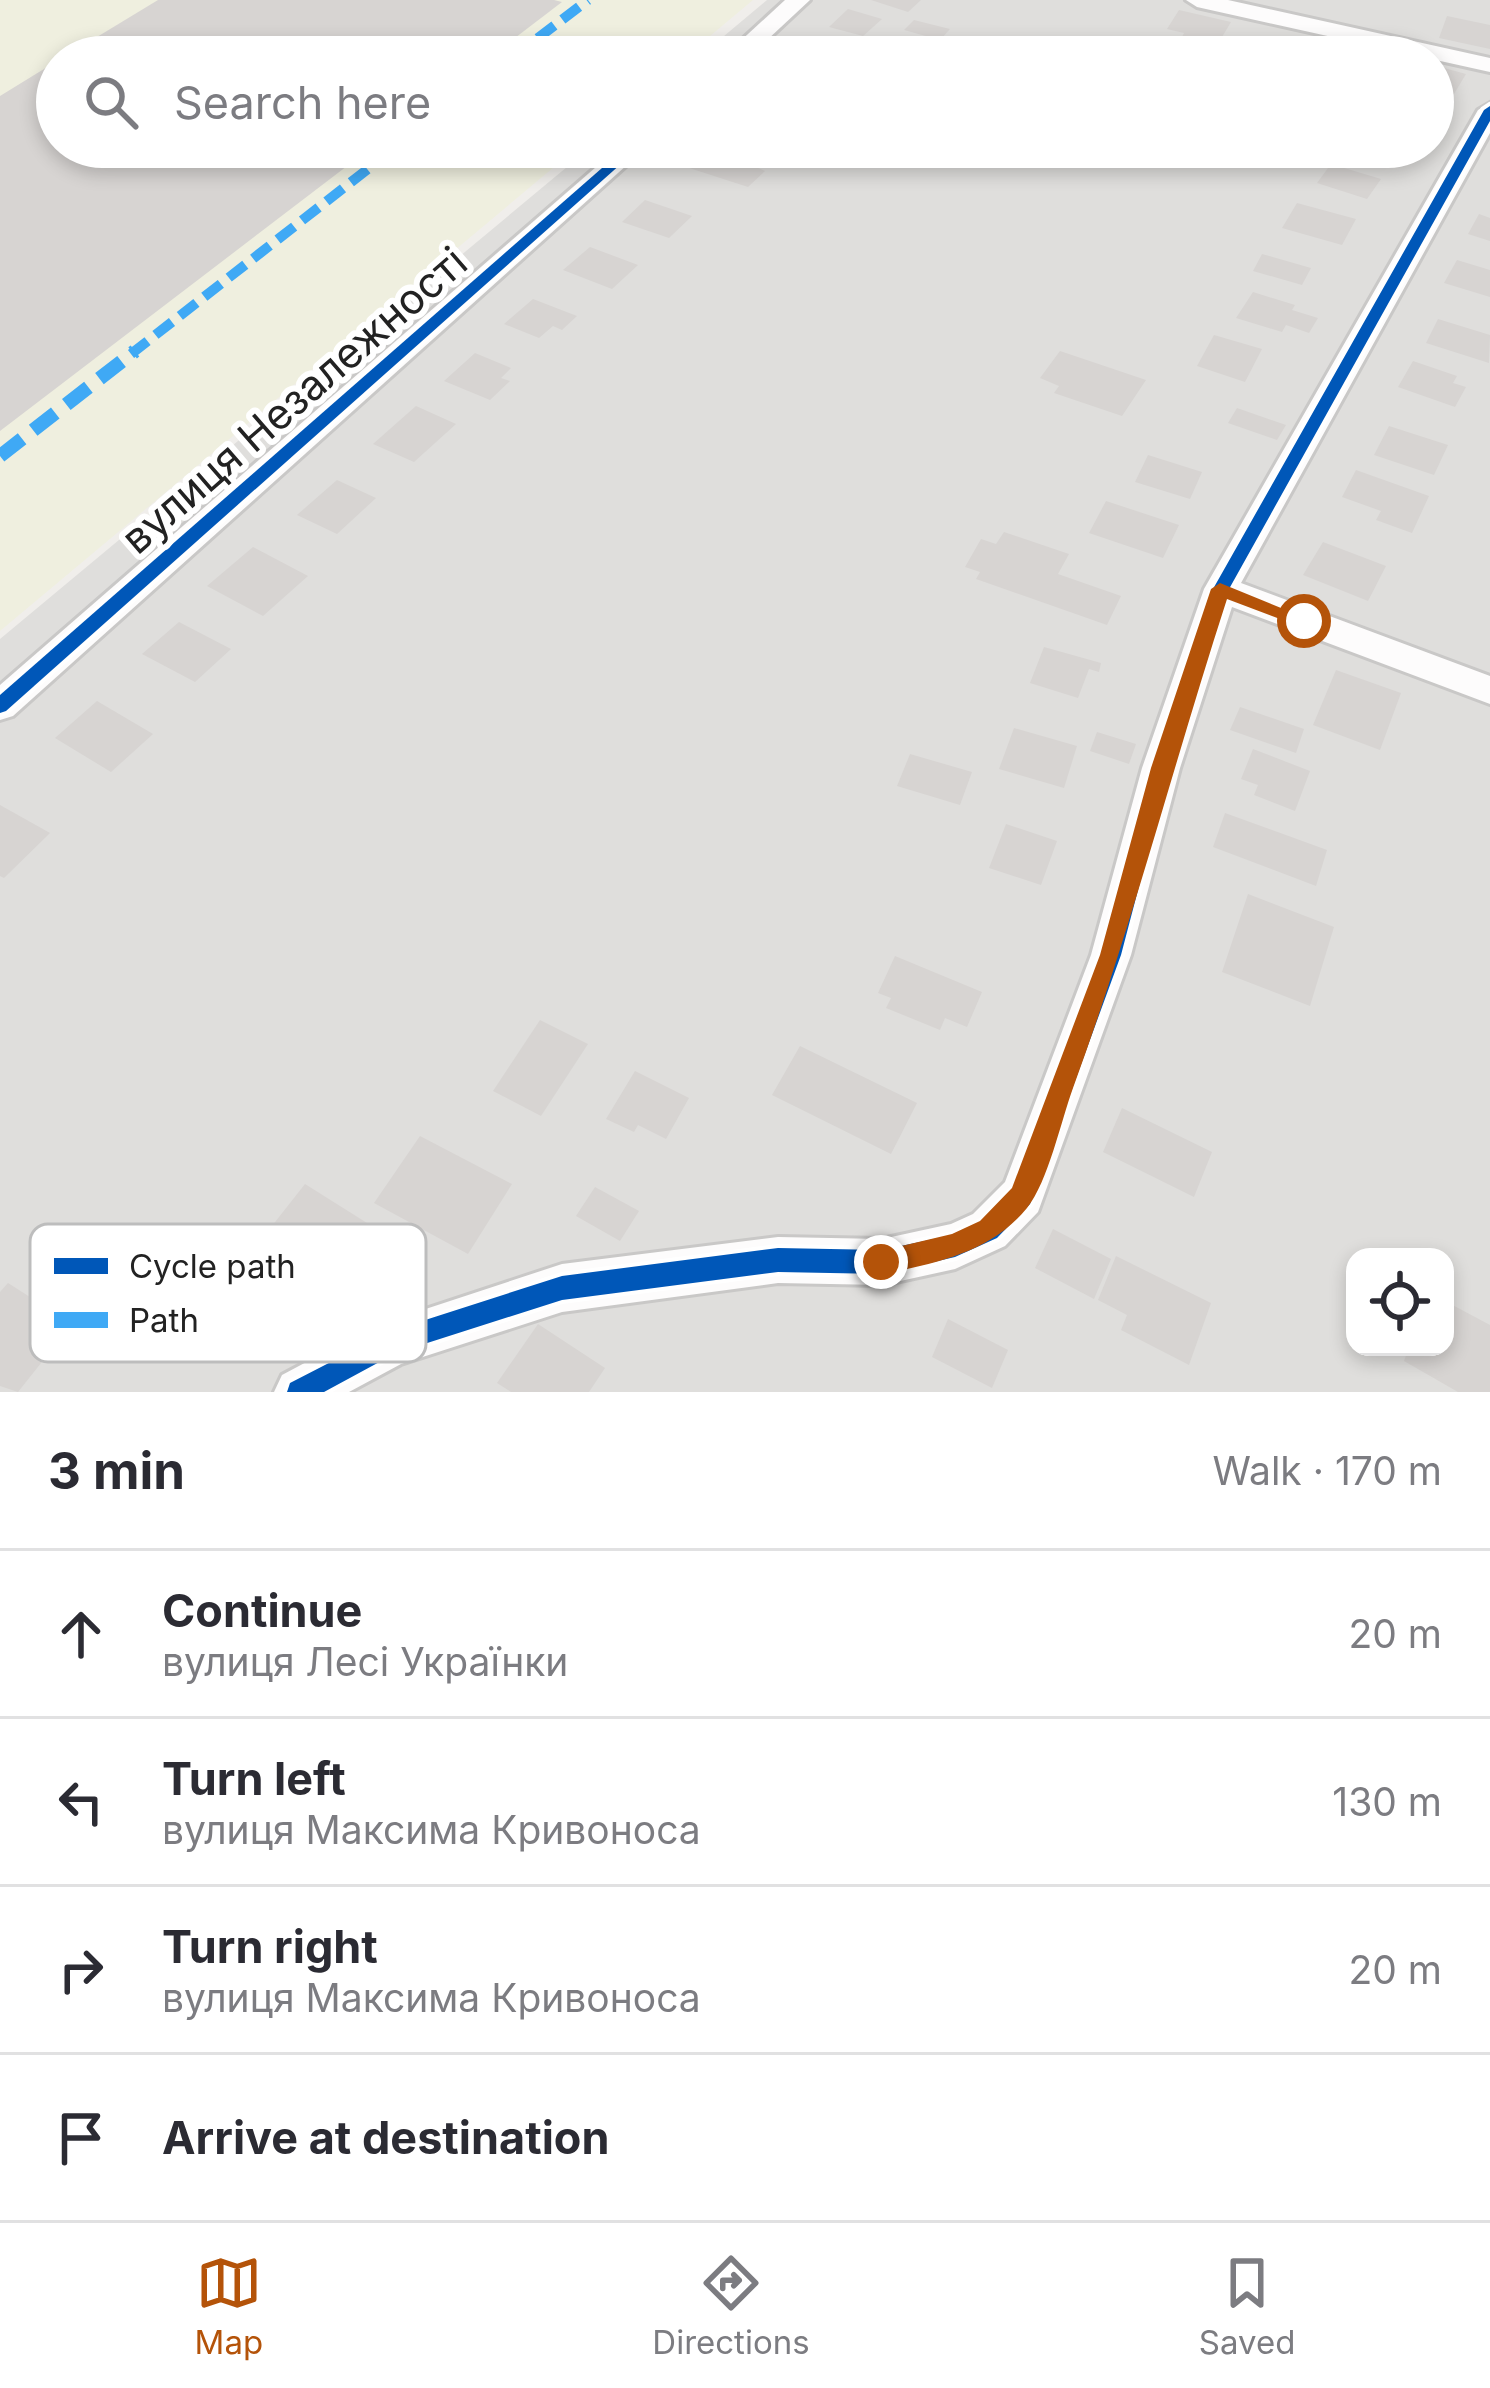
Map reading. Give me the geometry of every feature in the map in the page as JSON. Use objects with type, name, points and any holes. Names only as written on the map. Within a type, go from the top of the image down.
[{"type":"street","points":[[759,36],[799,0]]},
{"type":"street","points":[[1197,0],[1359,36]]},
{"type":"street","points":[[1454,57],[1490,65]]},
{"type":"street","points":[[426,1332],[562,1288],[778,1260],[881,1262],[955,1246],[989,1229],[1022,1196],[1111,955],[1161,768],[1220,589],[1490,110]]},
{"type":"street","name":"вулиця Незалежності","points":[[0,706],[610,168]]},
{"type":"street","points":[[1220,589],[1490,690]]},
{"type":"street","points":[[299,1392],[355,1362]]},
{"type":"shaded area","points":[[767,0],[1490,0],[1490,1392],[0,1392],[0,639],[566,168],[1454,168],[1454,36],[724,36]]},
{"type":"green space","points":[[0,0],[753,0],[710,36],[36,36],[36,168],[553,168],[0,631]]},
{"type":"building","points":[[158,0],[562,2],[517,36],[99,36]]},
{"type":"building","points":[[871,0],[921,0],[908,12]]},
{"type":"building","points":[[848,9],[882,19],[863,36],[829,27]]},
{"type":"building","points":[[1179,10],[1231,22],[1223,36],[1182,36],[1167,29]]},
{"type":"building","points":[[1447,16],[1490,25],[1490,49],[1454,41],[1454,36],[1440,36]]},
{"type":"building","points":[[914,20],[950,29],[944,36],[904,30]]},
{"type":"building","points":[[1454,71],[1466,74],[1454,94]]},
{"type":"building","points":[[36,74],[36,168],[344,168],[0,431],[0,96]]},
{"type":"building","points":[[689,168],[765,171],[748,187]]},
{"type":"building","points":[[1328,168],[1381,179],[1367,199],[1317,183]]},
{"type":"building","points":[[645,200],[692,216],[669,238],[622,222]]},
{"type":"building","points":[[1297,203],[1356,219],[1342,245],[1282,228]]},
{"type":"building","points":[[1479,214],[1490,218],[1490,241],[1468,234]]},
{"type":"building","points":[[590,247],[638,265],[612,289],[563,270]]},
{"type":"building","points":[[1262,254],[1311,268],[1302,285],[1253,271]]},
{"type":"building","points":[[1457,260],[1490,270],[1490,297],[1444,283]]},
{"type":"building","points":[[1253,292],[1318,318],[1309,333],[1286,325],[1282,332],[1236,318]]},
{"type":"building","points":[[533,299],[577,316],[562,330],[553,326],[539,338],[504,324]]},
{"type":"building","points":[[1438,319],[1490,335],[1489,363],[1426,343]]},
{"type":"building","points":[[1214,335],[1262,349],[1245,382],[1197,366]]},
{"type":"building","points":[[1060,351],[1146,380],[1122,416],[1054,393],[1059,386],[1040,378]]},
{"type":"building","points":[[475,353],[511,368],[501,378],[510,381],[490,400],[444,381]]},
{"type":"building","points":[[1413,361],[1457,376],[1453,383],[1466,387],[1455,407],[1398,387]]},
{"type":"building","points":[[416,406],[456,424],[414,462],[373,444]]},
{"type":"building","points":[[1237,408],[1286,425],[1277,440],[1228,423]]},
{"type":"building","points":[[1389,426],[1448,445],[1434,475],[1374,455]]},
{"type":"building","points":[[1148,455],[1202,472],[1190,499],[1135,482]]},
{"type":"building","points":[[1356,470],[1429,496],[1412,533],[1376,520],[1381,511],[1342,497]]},
{"type":"building","points":[[337,480],[376,498],[337,534],[297,515]]},
{"type":"building","points":[[1106,501],[1179,525],[1163,558],[1089,533]]},
{"type":"building","points":[[1004,532],[1069,554],[1058,574],[1121,596],[1107,625],[976,579],[980,572],[965,567],[981,539],[996,544]]},
{"type":"building","points":[[1323,542],[1386,566],[1368,601],[1303,575]]},
{"type":"building","points":[[253,547],[308,576],[263,616],[207,586]]},
{"type":"building","points":[[179,622],[231,649],[195,682],[142,654]]},
{"type":"building","points":[[1044,647],[1101,663],[1099,672],[1089,669],[1078,698],[1030,683]]},
{"type":"building","points":[[1336,670],[1401,693],[1380,750],[1313,725]]},
{"type":"building","points":[[97,701],[153,734],[111,772],[55,738]]},
{"type":"building","points":[[1240,707],[1304,729],[1296,753],[1230,730]]},
{"type":"building","points":[[1014,728],[1077,746],[1064,788],[999,769]]},
{"type":"building","points":[[1097,732],[1136,744],[1129,764],[1090,751]]},
{"type":"building","points":[[1253,749],[1310,771],[1295,811],[1254,795],[1258,785],[1241,779]]},
{"type":"building","points":[[910,754],[972,772],[960,805],[897,786]]},
{"type":"building","points":[[0,805],[50,833],[4,878],[0,876]]},
{"type":"building","points":[[1225,813],[1327,850],[1316,886],[1213,847]]},
{"type":"building","points":[[1006,824],[1057,841],[1041,885],[989,868]]},
{"type":"building","points":[[1248,894],[1334,927],[1310,1006],[1222,972]]},
{"type":"building","points":[[895,956],[982,992],[967,1027],[945,1018],[940,1030],[886,1008],[891,998],[878,993]]},
{"type":"building","points":[[540,1020],[588,1044],[541,1116],[493,1091]]},
{"type":"building","points":[[800,1046],[917,1103],[891,1154],[772,1095]]},
{"type":"building","points":[[635,1071],[689,1098],[666,1139],[638,1125],[634,1132],[606,1119]]},
{"type":"building","points":[[1122,1108],[1212,1152],[1194,1197],[1103,1152]]},
{"type":"building","points":[[420,1136],[512,1184],[468,1254],[426,1231],[426,1224],[413,1224],[374,1203]]},
{"type":"building","points":[[305,1184],[369,1224],[274,1224]]},
{"type":"building","points":[[595,1187],[639,1211],[620,1241],[576,1216]]},
{"type":"building","points":[[1053,1229],[1111,1259],[1094,1299],[1035,1268]]},
{"type":"building","points":[[1116,1256],[1211,1303],[1189,1365],[1121,1330],[1127,1315],[1098,1300]]},
{"type":"building","points":[[8,1283],[30,1297],[30,1362],[42,1362],[18,1392],[0,1386],[0,1292]]},
{"type":"building","points":[[1454,1306],[1490,1325],[1490,1392],[1458,1392],[1404,1361],[1406,1356],[1454,1356]]},
{"type":"building","points":[[948,1319],[1008,1350],[992,1388],[932,1357]]},
{"type":"building","points":[[538,1324],[605,1368],[589,1392],[511,1392],[497,1383]]},
{"type":"marked path","points":[[541,36],[588,0]]},
{"type":"marked path","points":[[0,456],[369,168]]},
{"type":"cycle path","points":[[426,1332],[562,1288],[778,1260],[882,1262],[955,1246],[989,1230],[1022,1196],[1111,955],[1161,768],[1221,589],[1490,110]]},
{"type":"cycle path","points":[[0,706],[610,168]]},
{"type":"cycle path","points":[[299,1392],[355,1362]]},
{"type":"route","points":[[881,1262],[955,1246],[989,1229],[1022,1196],[1111,955],[1161,768],[1220,589],[1304,621]]}]
